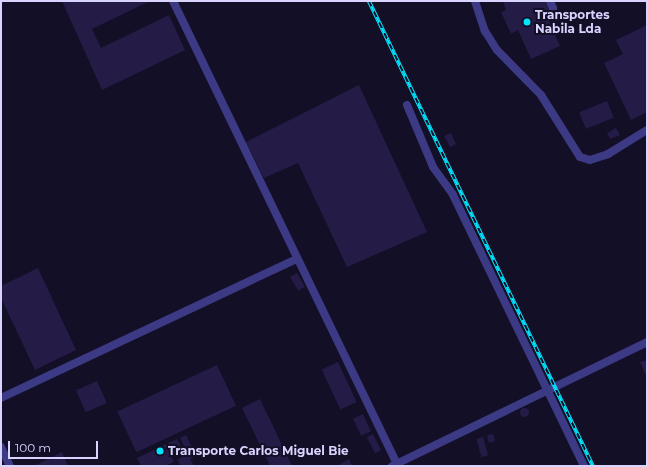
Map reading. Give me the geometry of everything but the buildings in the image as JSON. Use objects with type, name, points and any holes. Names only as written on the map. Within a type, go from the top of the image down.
[{"type":"street","points":[[173,1],[394,465],[545,390],[647,342]]},
{"type":"street","points":[[475,1],[485,31],[497,50],[542,95],[580,157],[590,160],[608,154],[647,130]]},
{"type":"street","points":[[407,105],[433,167],[453,195],[545,390],[584,466]]},
{"type":"street","points":[[1,398],[297,259]]},
{"type":"street","points":[[1,447],[10,466]]},
{"type":"railway","points":[[369,1],[593,466]]},
{"type":"place","name":"Transportes Nabila Lda","points":[[527,22]]},
{"type":"place","name":"Transporte Carlos Miguel Bie","points":[[160,451]]}]
